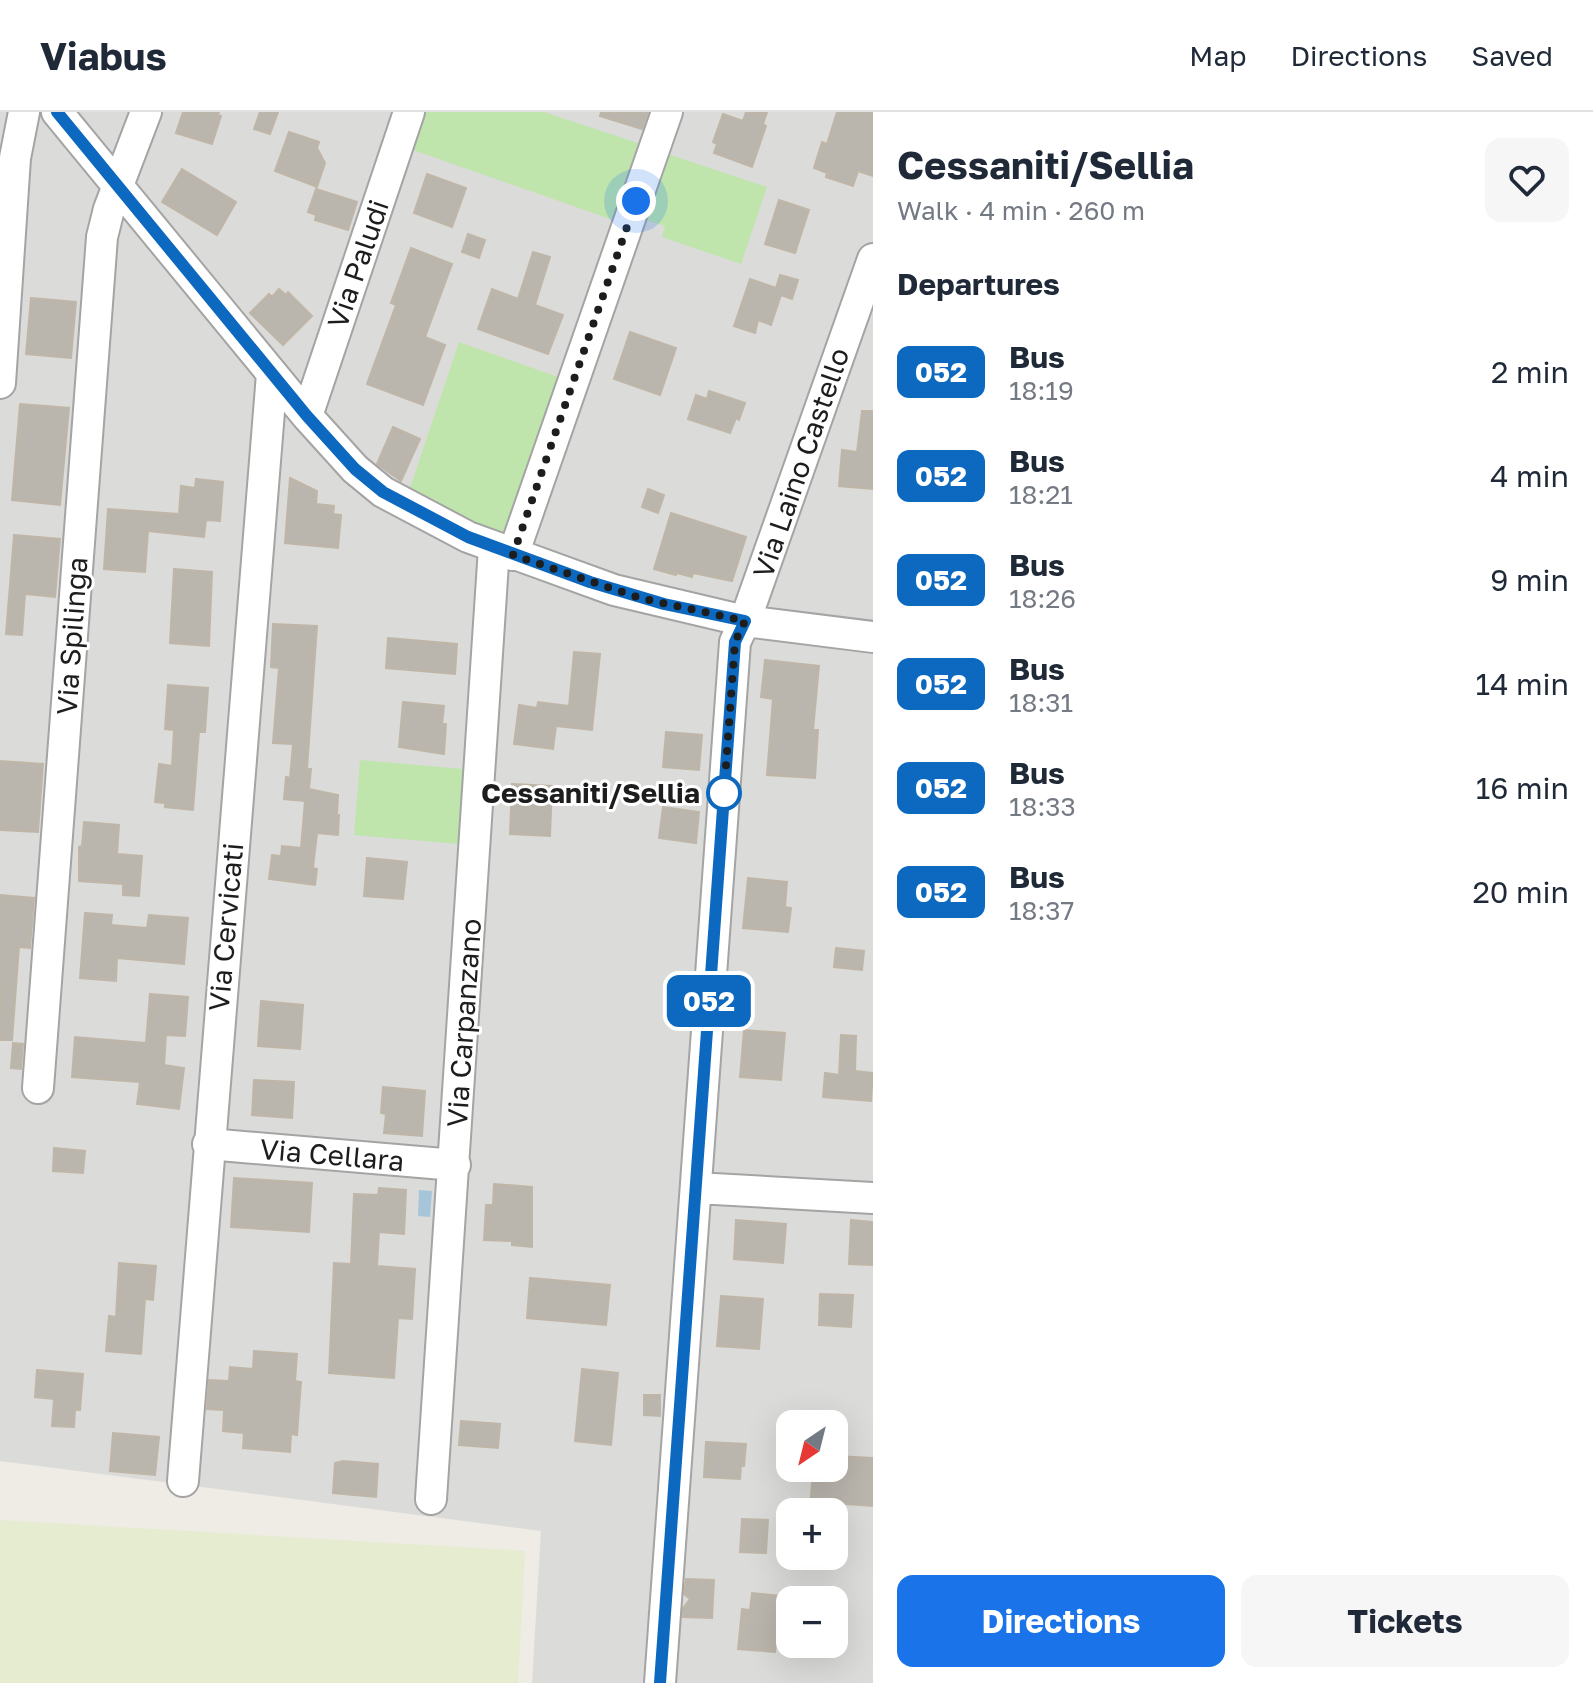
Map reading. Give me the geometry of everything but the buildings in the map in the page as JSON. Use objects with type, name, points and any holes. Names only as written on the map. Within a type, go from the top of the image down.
[{"type":"street","points":[[0,383],[15,158],[24,112]]},
{"type":"street","points":[[57,112],[307,416],[355,469],[383,492],[428,518],[504,551],[640,598],[745,621],[873,637]]},
{"type":"street","name":"Via Spilinga","points":[[38,1088],[101,249],[106,219],[146,112]]},
{"type":"street","name":"Via Paludi","points":[[307,416],[409,112]]},
{"type":"street","name":"Via Carpanzano","points":[[431,1499],[504,551],[667,112]]},
{"type":"street","name":"Via Laino Castello","points":[[660,1683],[735,642],[873,259]]},
{"type":"street","name":"Via Cervicati","points":[[183,1481],[272,374]]},
{"type":"street","name":"Via Cellara","points":[[208,1144],[455,1165]]},
{"type":"street","points":[[696,1188],[873,1198]]},
{"type":"shaded area","points":[[0,112],[873,112],[873,1683],[532,1683],[541,1531],[0,1461]]},
{"type":"green space","points":[[425,112],[544,112],[638,143],[613,220],[413,150]]},
{"type":"green space","points":[[668,154],[767,187],[741,264],[662,237],[665,226],[646,220]]},
{"type":"green space","points":[[459,342],[558,377],[505,536],[408,494]]},
{"type":"green space","points":[[360,760],[464,769],[458,844],[354,835]]},
{"type":"green space","points":[[0,1520],[525,1551],[518,1683],[0,1683]]},
{"type":"water","points":[[419,1190],[432,1191],[430,1217],[418,1216]]},
{"type":"bus line","name":"052","points":[[57,112],[307,416],[355,469],[383,492],[413,510],[494,548],[640,598],[745,621],[735,642],[660,1683]]},
{"type":"place","name":"Cessaniti/Sellia","points":[[724,793]]},
{"type":"route","points":[[636,201],[513,555],[640,598],[745,621],[735,642],[724,793]]}]
